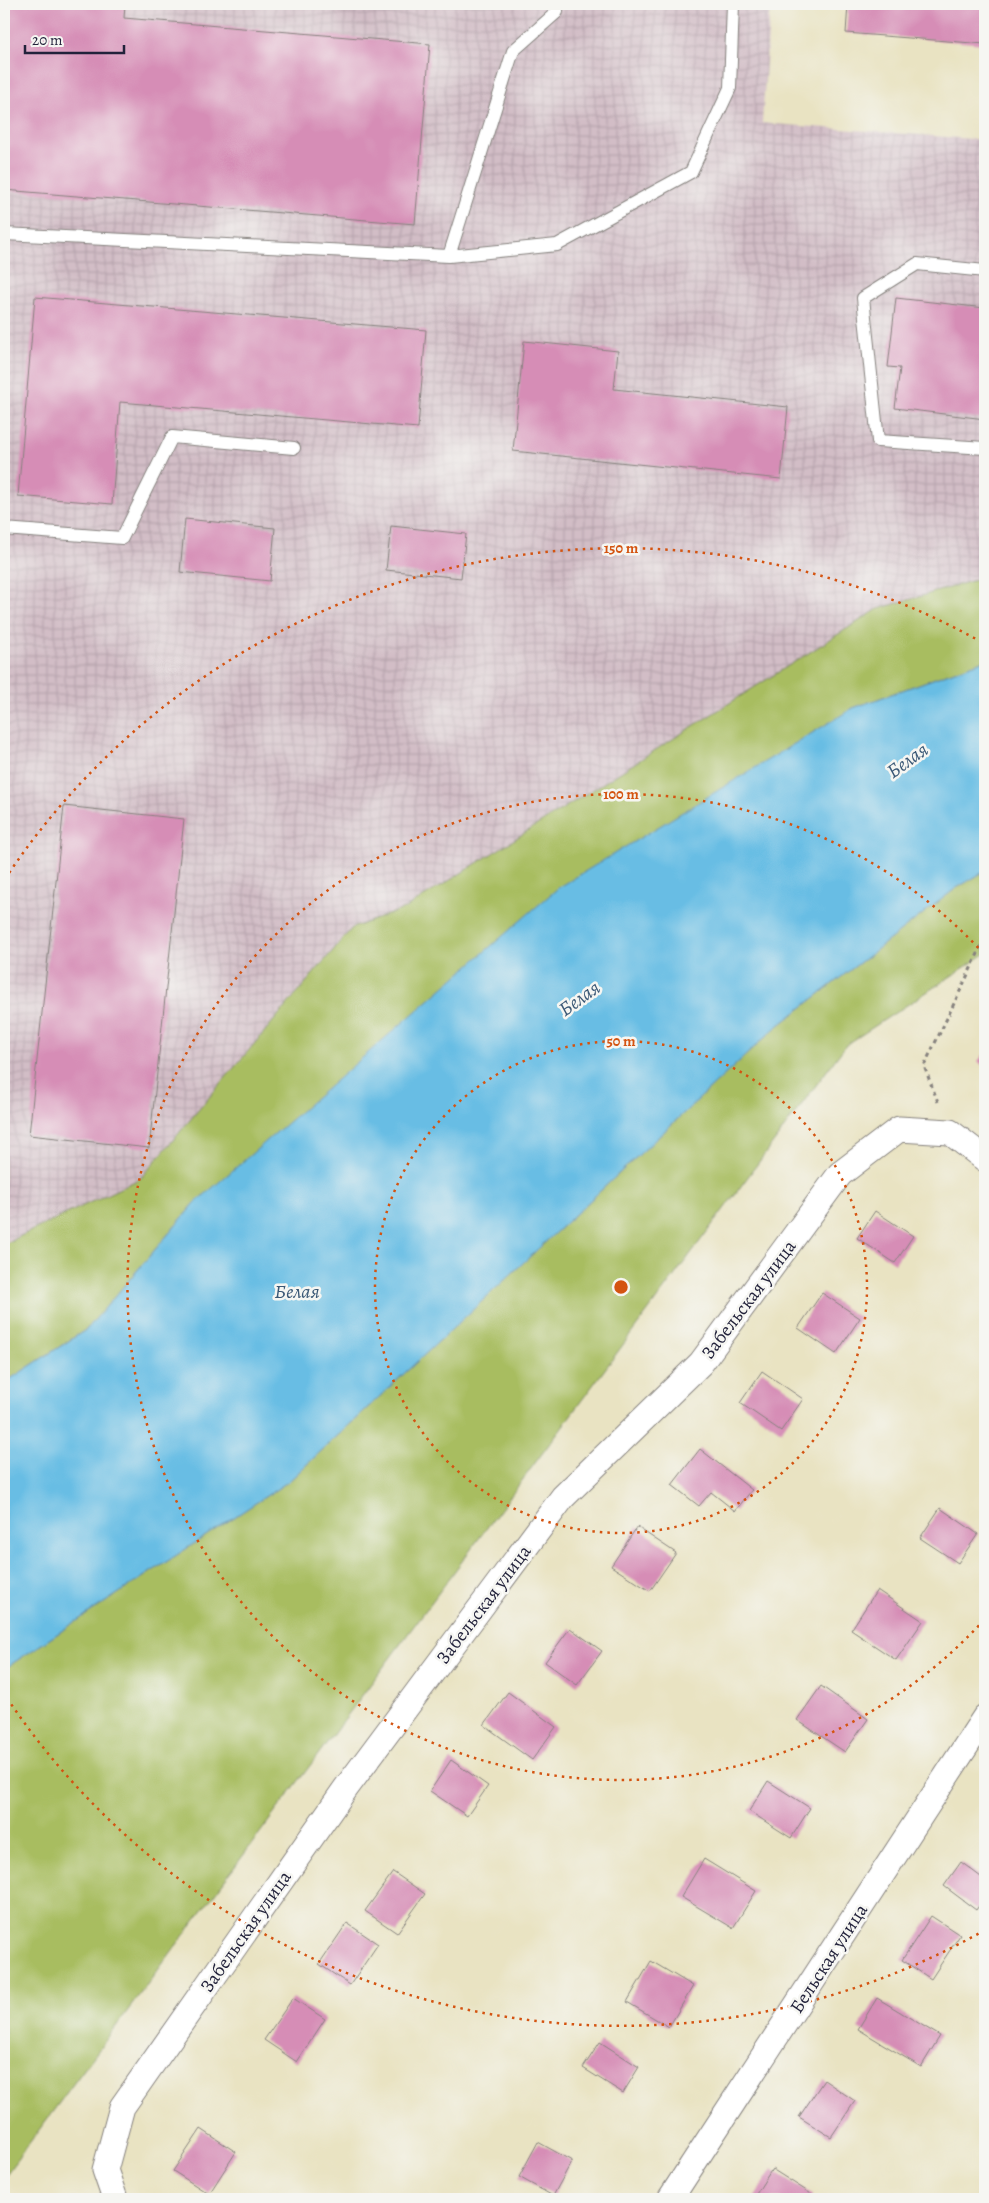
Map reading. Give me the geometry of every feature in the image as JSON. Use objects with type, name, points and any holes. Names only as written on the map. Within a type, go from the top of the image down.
[{"type":"street","name":"Забельская улица","points":[[115,2199],[105,2170],[122,2107],[346,1788],[563,1498],[701,1362],[840,1174],[899,1130],[950,1132]]},
{"type":"street","points":[[950,1132],[985,1159]]},
{"type":"street","name":"Бельская улица","points":[[670,2199],[985,1717]]},
{"type":"lane","points":[[449,256],[513,51],[557,12],[557,4]]},
{"type":"lane","points":[[4,234],[449,256],[557,245],[691,172],[730,88],[733,4]]},
{"type":"lane","points":[[985,271],[916,264],[863,298],[878,441],[985,448]]},
{"type":"lane","points":[[4,528],[122,538],[172,438],[294,448]]},
{"type":"path","points":[[950,1132],[924,1066],[985,939]]},
{"type":"shaded area","points":[[4,4],[770,4],[762,123],[985,140],[985,577],[878,609],[406,908],[352,928],[141,1178],[4,1244]]},
{"type":"green space","points":[[985,577],[985,660],[853,708],[195,1203],[87,1329],[4,1383],[4,1244],[141,1178],[352,928],[406,908],[878,609]]},
{"type":"green space","points":[[985,871],[985,954],[846,1045],[4,2177],[4,1669],[289,1481],[774,1029],[955,889]]},
{"type":"water","name":"Белая","points":[[985,660],[985,871],[955,889],[774,1029],[289,1481],[4,1669],[4,1383],[87,1329],[195,1203],[558,888],[853,708]]},
{"type":"building","points":[[4,4],[125,4],[124,18],[430,44],[415,224],[4,190]]},
{"type":"building","points":[[848,4],[985,4],[985,44],[846,33]]},
{"type":"building","points":[[35,297],[426,330],[418,428],[120,402],[112,504],[18,496]]},
{"type":"building","points":[[896,298],[985,308],[985,419],[895,408],[900,368],[888,367]]},
{"type":"building","points":[[524,341],[618,351],[614,389],[788,407],[781,479],[513,451]]},
{"type":"building","points":[[185,519],[275,528],[270,581],[180,572]]},
{"type":"building","points":[[391,526],[466,534],[461,578],[386,570]]},
{"type":"building","points":[[64,806],[184,819],[149,1148],[29,1135]]},
{"type":"building","points":[[985,1053],[985,1068],[978,1061]]},
{"type":"building","points":[[875,1211],[913,1236],[895,1263],[857,1238]]},
{"type":"building","points":[[822,1293],[860,1318],[836,1354],[798,1328]]},
{"type":"building","points":[[762,1371],[803,1399],[781,1431],[740,1403]]},
{"type":"building","points":[[700,1449],[752,1490],[735,1511],[711,1492],[699,1506],[672,1485]]},
{"type":"building","points":[[940,1508],[978,1534],[958,1563],[920,1538]]},
{"type":"building","points":[[637,1527],[676,1553],[650,1591],[611,1566]]},
{"type":"building","points":[[877,1590],[923,1621],[896,1660],[851,1630]]},
{"type":"building","points":[[570,1628],[602,1651],[577,1685],[545,1662]]},
{"type":"building","points":[[821,1686],[868,1719],[845,1752],[797,1720]]},
{"type":"building","points":[[508,1692],[556,1727],[532,1760],[484,1725]]},
{"type":"building","points":[[451,1760],[488,1786],[467,1816],[430,1791]]},
{"type":"building","points":[[768,1781],[810,1808],[791,1838],[749,1811]]},
{"type":"building","points":[[704,1859],[756,1891],[733,1928],[681,1897]]},
{"type":"building","points":[[961,1862],[985,1880],[985,1897],[976,1910],[944,1886]]},
{"type":"building","points":[[393,1872],[425,1894],[397,1933],[365,1911]]},
{"type":"building","points":[[931,1916],[960,1935],[931,1979],[902,1960]]},
{"type":"building","points":[[347,1923],[378,1944],[350,1985],[319,1964]]},
{"type":"building","points":[[651,1961],[693,1986],[669,2027],[627,2002]]},
{"type":"building","points":[[293,1998],[325,2019],[297,2062],[264,2040]]},
{"type":"building","points":[[877,1998],[940,2036],[921,2067],[858,2029]]},
{"type":"building","points":[[600,2042],[639,2067],[623,2093],[583,2068]]},
{"type":"building","points":[[824,2080],[855,2101],[831,2137],[799,2117]]},
{"type":"building","points":[[201,2129],[236,2152],[209,2194],[173,2171]]},
{"type":"building","points":[[538,2142],[572,2161],[553,2196],[519,2177]]},
{"type":"building","points":[[772,2169],[813,2195],[810,2199],[753,2199]]}]
